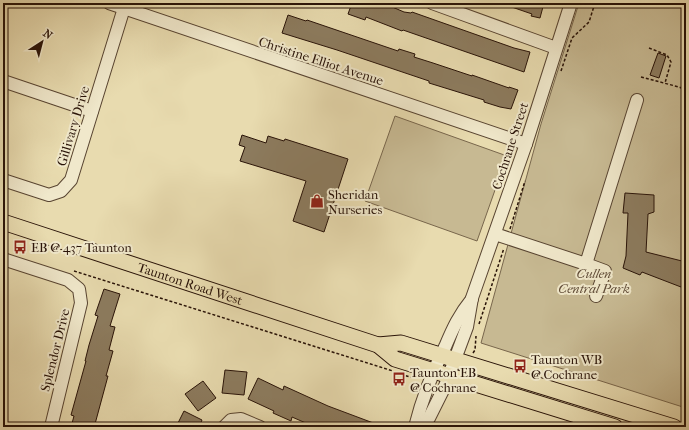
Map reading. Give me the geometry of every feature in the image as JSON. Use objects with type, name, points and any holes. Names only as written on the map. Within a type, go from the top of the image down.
[{"type":"main road","name":"Taunton Road West","points":[[3,222],[378,345],[395,358],[614,427]]},
{"type":"main road","name":"Taunton Road West","points":[[378,345],[401,343],[674,427]]},
{"type":"street","name":"Christine Elliot Avenue","points":[[108,3],[526,144]]},
{"type":"street","points":[[432,3],[556,48]]},
{"type":"street","name":"Cochrane Street","points":[[415,427],[421,403],[434,370],[448,357],[467,327],[472,298],[501,236],[526,144],[571,3]]},
{"type":"street","name":"Gillivary Drive","points":[[3,180],[49,194],[61,191],[71,180],[124,8]]},
{"type":"street","points":[[3,81],[92,111]]},
{"type":"street","points":[[586,264],[637,100]]},
{"type":"street","points":[[501,236],[605,271],[596,296]]},
{"type":"street","name":"Splendor Drive","points":[[3,259],[68,280],[79,289],[81,302],[51,427]]},
{"type":"street","name":"Cochrane Street","points":[[418,427],[429,418],[449,375],[448,357]]},
{"type":"street","points":[[224,427],[230,420],[241,419],[260,427]]},
{"type":"path","points":[[561,72],[572,38],[589,22],[595,3]]},
{"type":"path","points":[[649,48],[667,55],[671,62],[665,83]]},
{"type":"path","points":[[641,77],[686,90]]},
{"type":"path","points":[[478,326],[501,236],[526,178]]},
{"type":"path","points":[[72,270],[414,378],[415,377]]},
{"type":"path","points":[[473,354],[475,350],[476,333]]},
{"type":"green space","name":"Cullen Central Park","points":[[579,3],[686,3],[686,408],[481,343],[541,124]]},
{"type":"green space","points":[[395,116],[507,156],[477,241],[365,201]]},
{"type":"building","points":[[352,3],[386,3],[404,12],[412,12],[514,48],[530,52],[524,72],[403,30],[402,31],[366,17],[365,20],[348,14]]},
{"type":"building","points":[[544,3],[540,18],[531,16],[532,14],[503,4]]},
{"type":"building","points":[[288,15],[398,51],[399,49],[415,54],[414,57],[518,90],[511,109],[484,102],[484,100],[429,83],[429,81],[282,33]]},
{"type":"building","points":[[658,53],[666,56],[659,78],[650,75]]},
{"type":"building","name":"Sheridan Nurseries","points":[[242,135],[266,143],[268,136],[284,141],[285,139],[348,159],[324,232],[293,221],[306,181],[240,161],[245,147],[239,145]]},
{"type":"building","points":[[625,193],[654,195],[654,212],[648,214],[646,252],[686,262],[686,274],[681,287],[642,272],[640,275],[623,268],[626,256],[628,213],[623,213]]},
{"type":"building","points":[[104,289],[120,294],[110,326],[115,327],[109,350],[113,351],[106,376],[108,376],[95,424],[91,423],[90,427],[71,427],[74,416],[71,415],[98,316],[95,315]]},
{"type":"building","points":[[225,370],[247,372],[244,395],[222,393]]},
{"type":"building","points":[[258,378],[283,390],[284,386],[328,406],[384,427],[315,427],[292,417],[291,421],[248,399]]},
{"type":"building","points":[[203,381],[216,398],[198,411],[185,394]]},
{"type":"building","points":[[184,411],[202,420],[199,427],[176,427]]},
{"type":"place","name":"Sheridan Nurseries","points":[[317,201]]},
{"type":"place","name":"EB @ 437 Taunton","points":[[20,247]]},
{"type":"place","name":"Taunton WB @ Cochrane","points":[[520,366]]},
{"type":"place","name":"Taunton EB @ Cochrane","points":[[399,379]]}]
